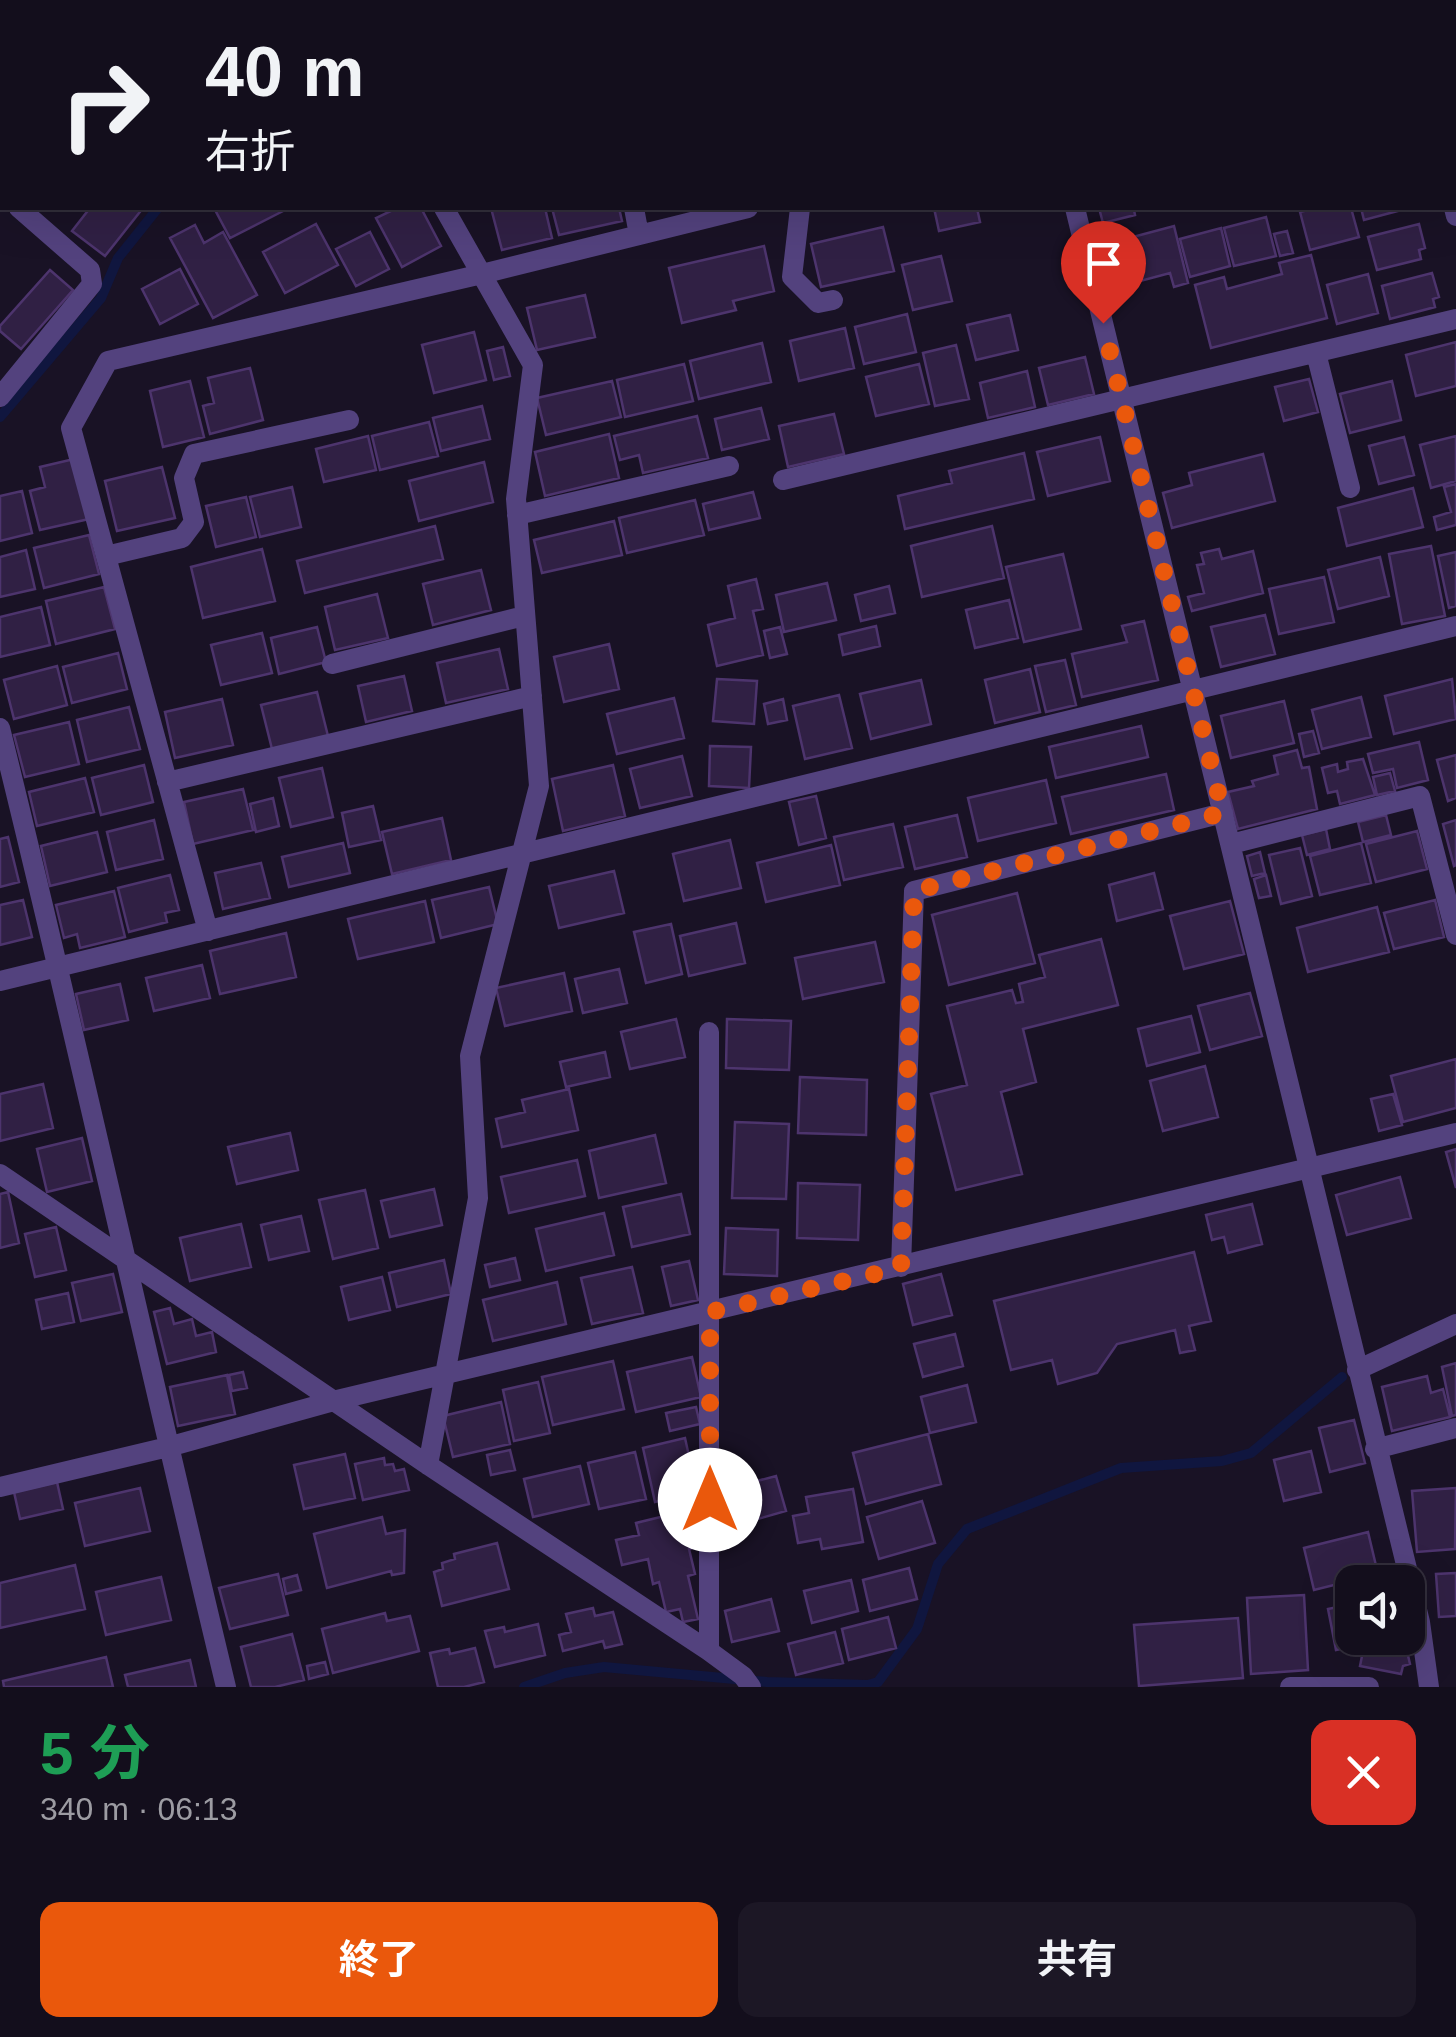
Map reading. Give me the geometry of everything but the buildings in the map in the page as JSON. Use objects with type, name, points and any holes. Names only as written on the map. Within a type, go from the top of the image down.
[{"type":"street","points":[[0,397],[92,284],[90,270],[21,210]]},
{"type":"street","points":[[428,1465],[478,1198],[470,1056],[540,786],[516,515],[533,365],[445,210]]},
{"type":"street","points":[[634,210],[640,235]]},
{"type":"street","points":[[208,931],[71,428],[108,361],[740,210]]},
{"type":"street","points":[[800,210],[792,277],[818,303],[833,300]]},
{"type":"street","points":[[1075,210],[1420,1622],[1429,1687]]},
{"type":"street","points":[[783,480],[1456,319]]},
{"type":"street","points":[[1316,353],[1350,488]]},
{"type":"street","points":[[106,556],[182,538],[194,522],[184,478],[194,454],[349,420]]},
{"type":"street","points":[[516,515],[729,466]]},
{"type":"street","points":[[332,664],[524,616]]},
{"type":"street","points":[[0,981],[1456,626]]},
{"type":"street","points":[[167,782],[532,696]]},
{"type":"street","points":[[0,728],[226,1687]]},
{"type":"street","points":[[1231,844],[1420,796],[1456,935]]},
{"type":"street","points":[[901,1268],[914,891],[1223,813]]},
{"type":"street","points":[[709,1032],[709,1651]]},
{"type":"street","points":[[0,1486],[168,1447],[337,1400],[1456,1133]]},
{"type":"street","points":[[0,1174],[709,1651],[743,1676],[751,1687]]},
{"type":"street","points":[[1358,1370],[1456,1324]]},
{"type":"street","points":[[1376,1449],[1456,1428]]},
{"type":"street","points":[[1290,1687],[1370,1687]]},
{"type":"waterway","points":[[0,417],[101,298],[118,258],[156,210]]},
{"type":"waterway","points":[[524,1687],[565,1673],[604,1667],[767,1682],[878,1682],[917,1629],[938,1564],[967,1529],[1121,1468],[1222,1461],[1251,1453],[1342,1377]]},
{"type":"route","points":[[710,1500],[710,1312],[901,1268],[914,891],[1223,813],[1103,323]]}]
